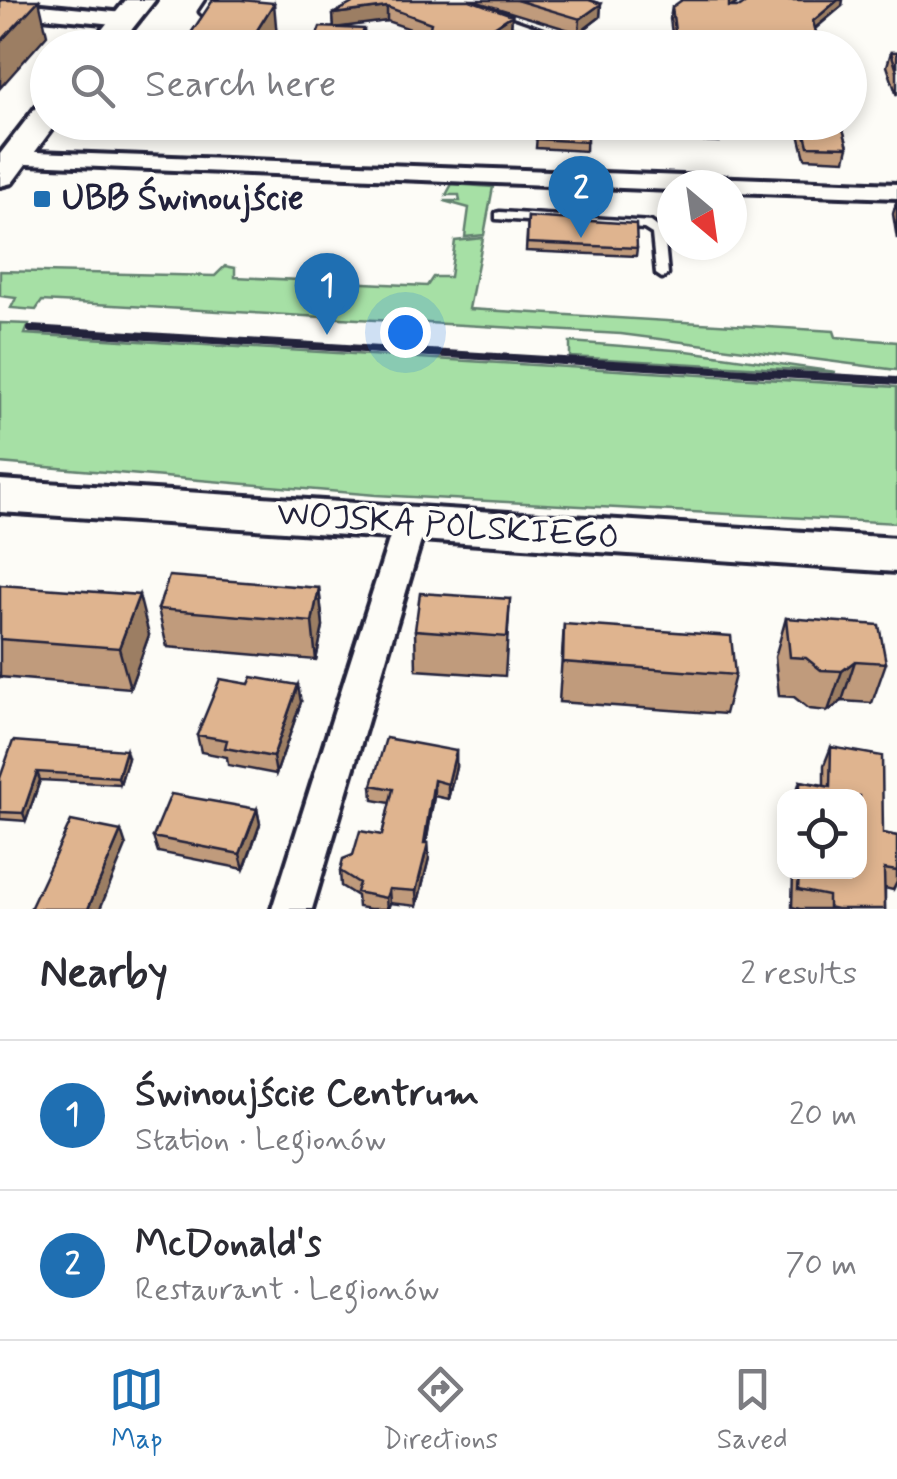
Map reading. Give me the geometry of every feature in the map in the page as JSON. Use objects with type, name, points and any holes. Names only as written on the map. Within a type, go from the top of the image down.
[{"type":"street","points":[[0,6],[133,10]]},
{"type":"street","points":[[117,30],[133,10]]},
{"type":"street","points":[[5,166],[30,135]]},
{"type":"street","points":[[5,166],[657,183]]},
{"type":"street","points":[[747,186],[897,191]]},
{"type":"street","name":"WOJSKA POLSKIEGO","points":[[0,496],[897,554]]},
{"type":"street","points":[[292,909],[410,524]]},
{"type":"lane","points":[[205,12],[213,0]]},
{"type":"lane","points":[[484,12],[537,30]]},
{"type":"lane","points":[[500,216],[647,225],[658,232],[662,274]]},
{"type":"green space","points":[[452,184],[493,187],[484,235],[465,237],[469,208],[444,201],[460,201],[459,195],[446,195]]},
{"type":"green space","points":[[483,238],[469,309],[834,331],[836,337],[897,342],[897,370],[621,334],[42,301],[36,310],[11,308],[16,298],[0,296],[0,271],[215,276],[225,266],[235,268],[235,277],[427,286],[433,277],[450,277],[455,241]]},
{"type":"green space","points":[[0,323],[29,324],[25,334],[897,387],[897,523],[376,495],[0,463]]},
{"type":"green space","points":[[570,342],[687,351],[836,372],[570,357]]},
{"type":"building","points":[[0,0],[39,0],[0,42]]},
{"type":"building","points":[[213,0],[274,3],[257,30],[193,30]]},
{"type":"building","points":[[358,0],[470,0],[512,15],[489,30],[429,30],[431,23],[387,7],[333,14]]},
{"type":"building","points":[[516,0],[589,0],[601,4],[580,19]]},
{"type":"building","points":[[682,0],[729,0],[729,7],[740,7],[750,0],[838,0],[813,21],[815,30],[675,30],[672,7]]},
{"type":"building","points":[[320,27],[364,29],[364,30],[319,30]]},
{"type":"building","points":[[806,140],[846,140],[848,147],[808,146]]},
{"type":"building","points":[[528,217],[636,224],[637,248],[527,243]]},
{"type":"building","points":[[169,576],[319,588],[312,622],[158,609]]},
{"type":"building","points":[[0,585],[139,595],[119,648],[0,639]]},
{"type":"building","points":[[420,593],[510,599],[507,637],[415,630]]},
{"type":"building","points":[[786,618],[879,625],[886,663],[855,661],[842,671],[821,670],[806,658],[790,657]]},
{"type":"building","points":[[564,624],[731,636],[735,675],[563,662]]},
{"type":"building","points":[[252,677],[298,685],[273,757],[225,748],[227,740],[197,735],[220,679],[249,684]]},
{"type":"building","points":[[386,738],[456,751],[448,784],[434,780],[424,843],[428,843],[416,891],[389,889],[386,898],[356,892],[359,883],[340,871],[343,859],[353,855],[360,831],[382,835],[393,789],[372,785]]},
{"type":"building","points":[[13,741],[126,750],[118,777],[37,772],[23,813],[0,812],[0,778]]},
{"type":"building","points":[[831,747],[882,756],[883,833],[897,836],[897,871],[884,869],[885,909],[837,909],[828,907],[828,896],[798,890],[799,879],[867,879],[867,789],[800,789],[800,781],[830,787]]},
{"type":"building","points":[[171,794],[257,809],[240,854],[153,837]]},
{"type":"building","points":[[71,821],[121,831],[88,909],[30,909]]},
{"type":"railway","points":[[31,329],[897,381]]},
{"type":"place","name":"UBB Świnoujście","points":[[42,199]]},
{"type":"place","name":"McDonald's","points":[[581,238]]},
{"type":"place","name":"Świnoujście Centrum","points":[[327,335]]}]
